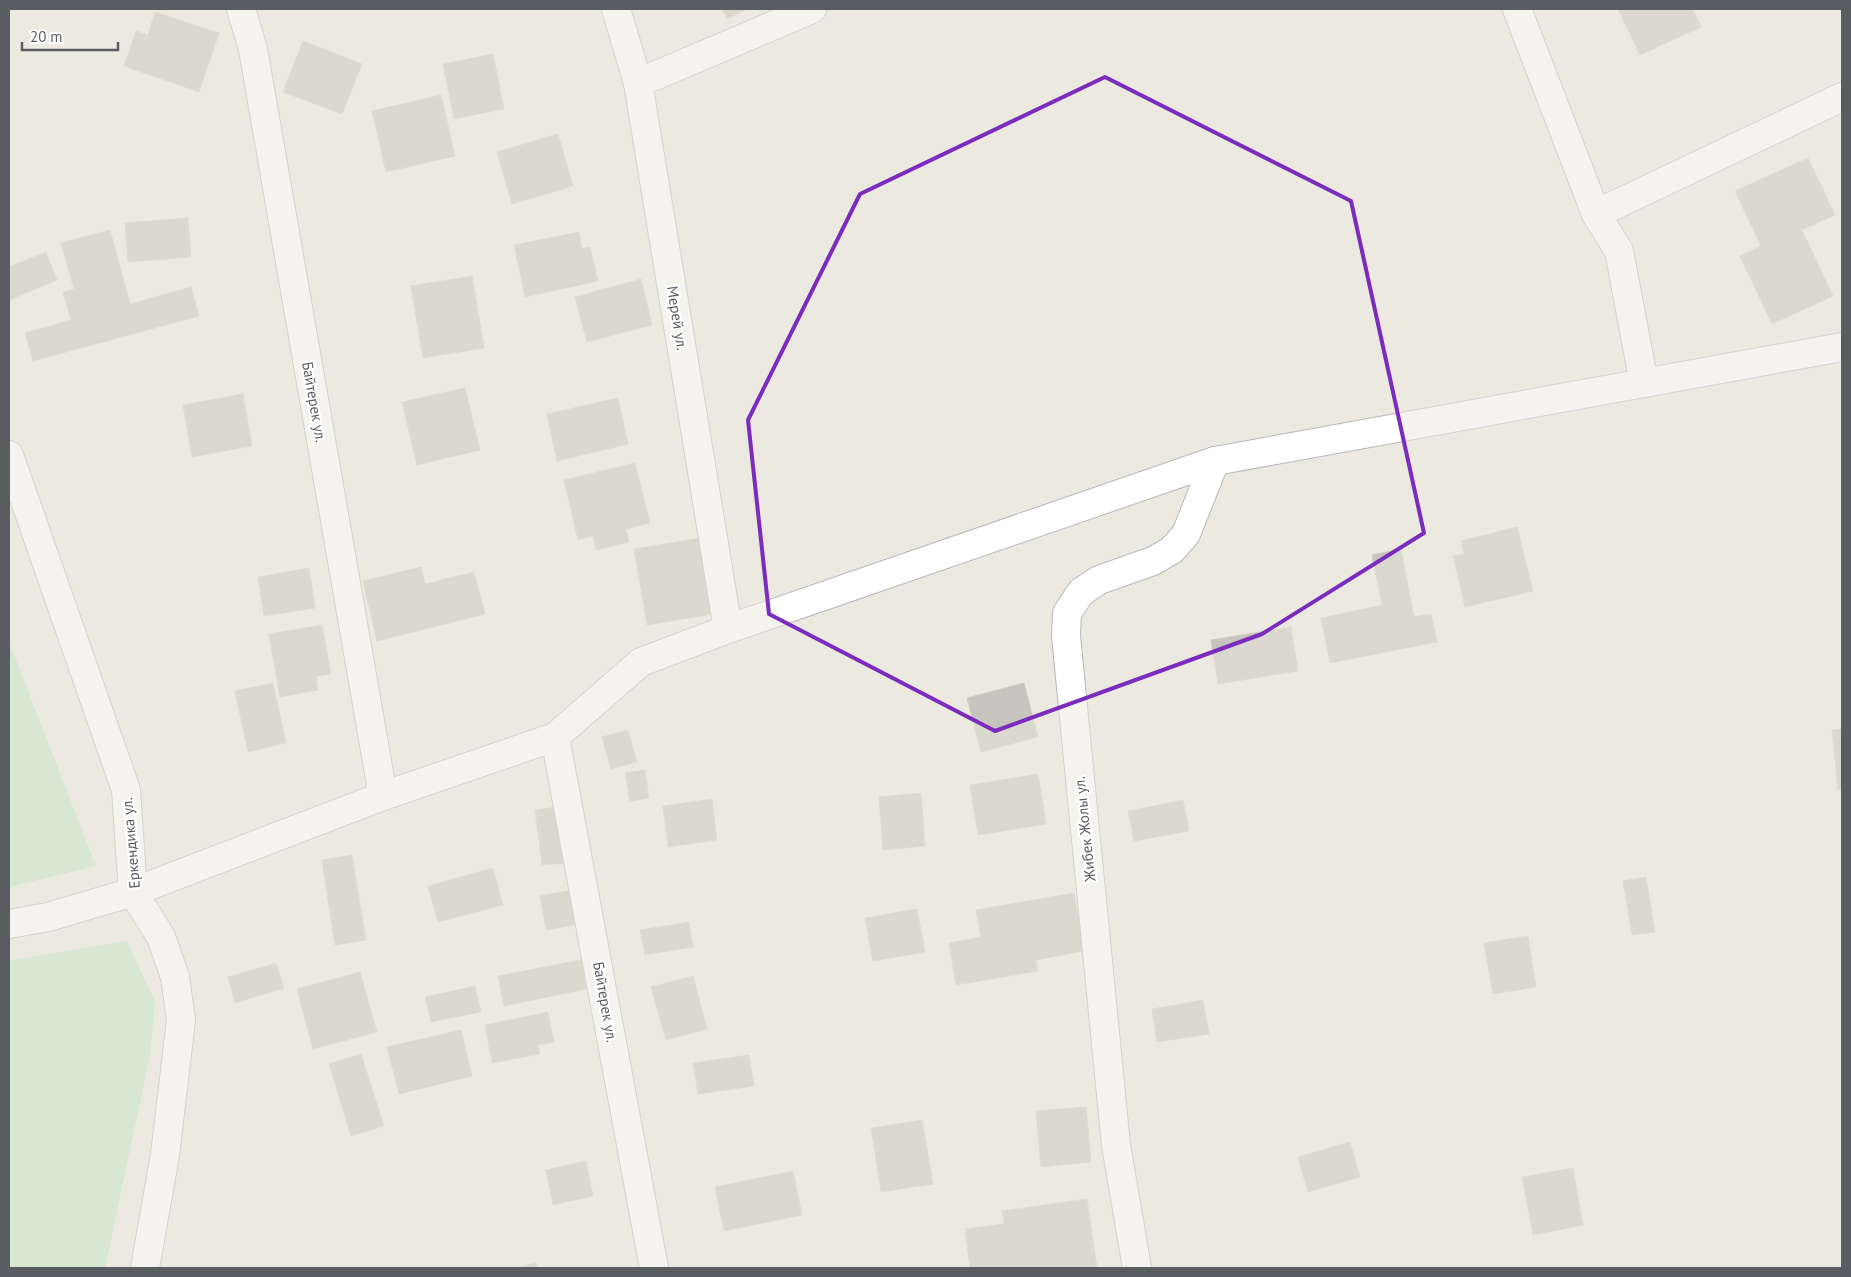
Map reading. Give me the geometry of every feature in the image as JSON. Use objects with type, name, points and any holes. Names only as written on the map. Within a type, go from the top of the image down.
[{"type":"street","name":"Байтерек ул.","points":[[241,9],[253,49],[383,796]]},
{"type":"street","name":"Мерей ул.","points":[[616,9],[638,83],[728,629]]},
{"type":"street","points":[[638,83],[812,9]]},
{"type":"street","points":[[1517,9],[1596,214],[1619,251],[1644,383]]},
{"type":"street","points":[[1596,214],[1842,97]]},
{"type":"street","points":[[9,924],[48,917],[132,892],[383,796],[555,737],[640,662],[728,629],[1215,461],[1842,347]]},
{"type":"street","name":"Еркендика ул.","points":[[9,455],[126,790],[132,892],[161,937],[176,977],[181,1020],[165,1155],[145,1268]]},
{"type":"street","name":"Жибек Жолы ул.","points":[[1137,1268],[1116,1145],[1067,646],[1067,613],[1080,592],[1099,580],[1153,561],[1172,550],[1186,534],[1215,461]]},
{"type":"street","name":"Байтерек ул.","points":[[555,737],[654,1268]]},
{"type":"highlighted area","points":[[1105,77],[1351,201],[1424,533],[1262,634],[995,731],[769,614],[748,420],[860,194]]},
{"type":"green space","points":[[9,642],[96,866],[9,887]]},
{"type":"green space","points":[[127,941],[155,1002],[150,1055],[105,1268],[9,1268],[9,961]]},
{"type":"building","points":[[722,9],[747,9],[727,19]]},
{"type":"building","points":[[1618,9],[1692,9],[1701,27],[1640,55]]},
{"type":"building","points":[[155,12],[219,33],[199,92],[124,66],[136,31],[148,35]]},
{"type":"building","points":[[303,41],[362,64],[342,114],[283,92]]},
{"type":"building","points":[[493,54],[504,109],[454,119],[443,64]]},
{"type":"building","points":[[441,95],[455,156],[386,172],[372,111]]},
{"type":"building","points":[[558,134],[573,186],[512,204],[497,152]]},
{"type":"building","points":[[1808,158],[1835,215],[1802,230],[1833,296],[1772,324],[1740,256],[1761,246],[1735,191]]},
{"type":"building","points":[[188,218],[191,257],[128,262],[125,223]]},
{"type":"building","points":[[110,230],[130,304],[191,287],[199,316],[33,361],[25,333],[71,320],[63,292],[74,289],[61,243]]},
{"type":"building","points":[[579,232],[582,249],[590,247],[598,281],[525,297],[514,245]]},
{"type":"building","points":[[46,252],[57,280],[9,300],[9,267]]},
{"type":"building","points":[[472,276],[484,348],[423,358],[411,286]]},
{"type":"building","points":[[641,279],[652,325],[587,342],[575,297]]},
{"type":"building","points":[[465,388],[480,450],[417,465],[402,402]]},
{"type":"building","points":[[243,394],[252,446],[192,457],[183,405]]},
{"type":"building","points":[[618,398],[628,444],[557,461],[547,414]]},
{"type":"building","points":[[635,463],[650,523],[626,529],[629,542],[596,550],[593,536],[578,540],[564,480]]},
{"type":"building","points":[[1517,527],[1533,591],[1465,607],[1453,556],[1464,554],[1461,541]]},
{"type":"building","points":[[700,538],[713,614],[647,625],[634,549]]},
{"type":"building","points":[[1401,549],[1414,617],[1431,614],[1437,642],[1330,663],[1321,618],[1382,605],[1372,555]]},
{"type":"building","points":[[421,567],[425,584],[474,572],[485,614],[377,641],[363,581]]},
{"type":"building","points":[[309,568],[315,608],[264,616],[258,577]]},
{"type":"building","points":[[322,625],[331,674],[316,676],[318,690],[280,697],[269,634]]},
{"type":"building","points":[[1291,627],[1298,671],[1218,684],[1211,640]]},
{"type":"building","points":[[273,683],[286,743],[248,752],[235,691]]},
{"type":"building","points":[[1024,683],[1038,737],[981,752],[967,698]]},
{"type":"building","points":[[1842,729],[1842,790],[1838,790],[1832,730]]},
{"type":"building","points":[[628,730],[637,762],[611,769],[602,737]]},
{"type":"building","points":[[645,770],[649,798],[630,801],[625,773]]},
{"type":"building","points":[[1038,774],[1046,824],[978,835],[970,785]]},
{"type":"building","points":[[921,793],[925,846],[883,850],[879,797]]},
{"type":"building","points":[[712,799],[717,840],[668,847],[663,806]]},
{"type":"building","points":[[1183,800],[1189,831],[1134,841],[1128,811]]},
{"type":"building","points":[[558,807],[565,863],[542,865],[535,810]]},
{"type":"building","points":[[352,855],[366,940],[335,945],[322,860]]},
{"type":"building","points":[[493,868],[503,905],[438,922],[428,886]]},
{"type":"building","points":[[1646,877],[1655,932],[1632,935],[1623,881]]},
{"type":"building","points":[[572,890],[578,924],[546,930],[540,896]]},
{"type":"building","points":[[1074,893],[1084,951],[1036,960],[1038,971],[956,985],[949,943],[981,937],[976,910]]},
{"type":"building","points":[[917,909],[925,952],[873,961],[865,918]]},
{"type":"building","points":[[689,922],[693,947],[645,955],[640,930]]},
{"type":"building","points":[[1528,936],[1536,987],[1493,994],[1484,943]]},
{"type":"building","points":[[581,960],[586,989],[504,1006],[498,976]]},
{"type":"building","points":[[276,963],[284,988],[235,1003],[228,977]]},
{"type":"building","points":[[360,972],[377,1032],[313,1049],[297,989]]},
{"type":"building","points":[[693,976],[707,1029],[666,1040],[651,987]]},
{"type":"building","points":[[475,986],[481,1012],[431,1022],[425,997]]},
{"type":"building","points":[[1203,1000],[1209,1034],[1157,1042],[1152,1009]]},
{"type":"building","points":[[548,1012],[554,1042],[538,1045],[540,1054],[492,1063],[485,1025]]},
{"type":"building","points":[[461,1030],[472,1076],[399,1094],[387,1047]]},
{"type":"building","points":[[361,1054],[384,1126],[351,1136],[329,1064]]},
{"type":"building","points":[[749,1055],[754,1086],[698,1094],[693,1063]]},
{"type":"building","points":[[1086,1107],[1091,1162],[1041,1167],[1036,1111]]},
{"type":"building","points":[[922,1120],[933,1184],[881,1192],[871,1128]]},
{"type":"building","points":[[1350,1142],[1360,1177],[1308,1192],[1298,1157]]},
{"type":"building","points":[[586,1161],[593,1196],[553,1205],[546,1170]]},
{"type":"building","points":[[1573,1168],[1583,1225],[1533,1235],[1522,1177]]},
{"type":"building","points":[[793,1171],[802,1215],[724,1231],[715,1187]]},
{"type":"building","points":[[1087,1199],[1097,1268],[970,1268],[965,1229],[1004,1224],[1002,1211]]},
{"type":"building","points":[[536,1263],[538,1268],[517,1268]]}]
